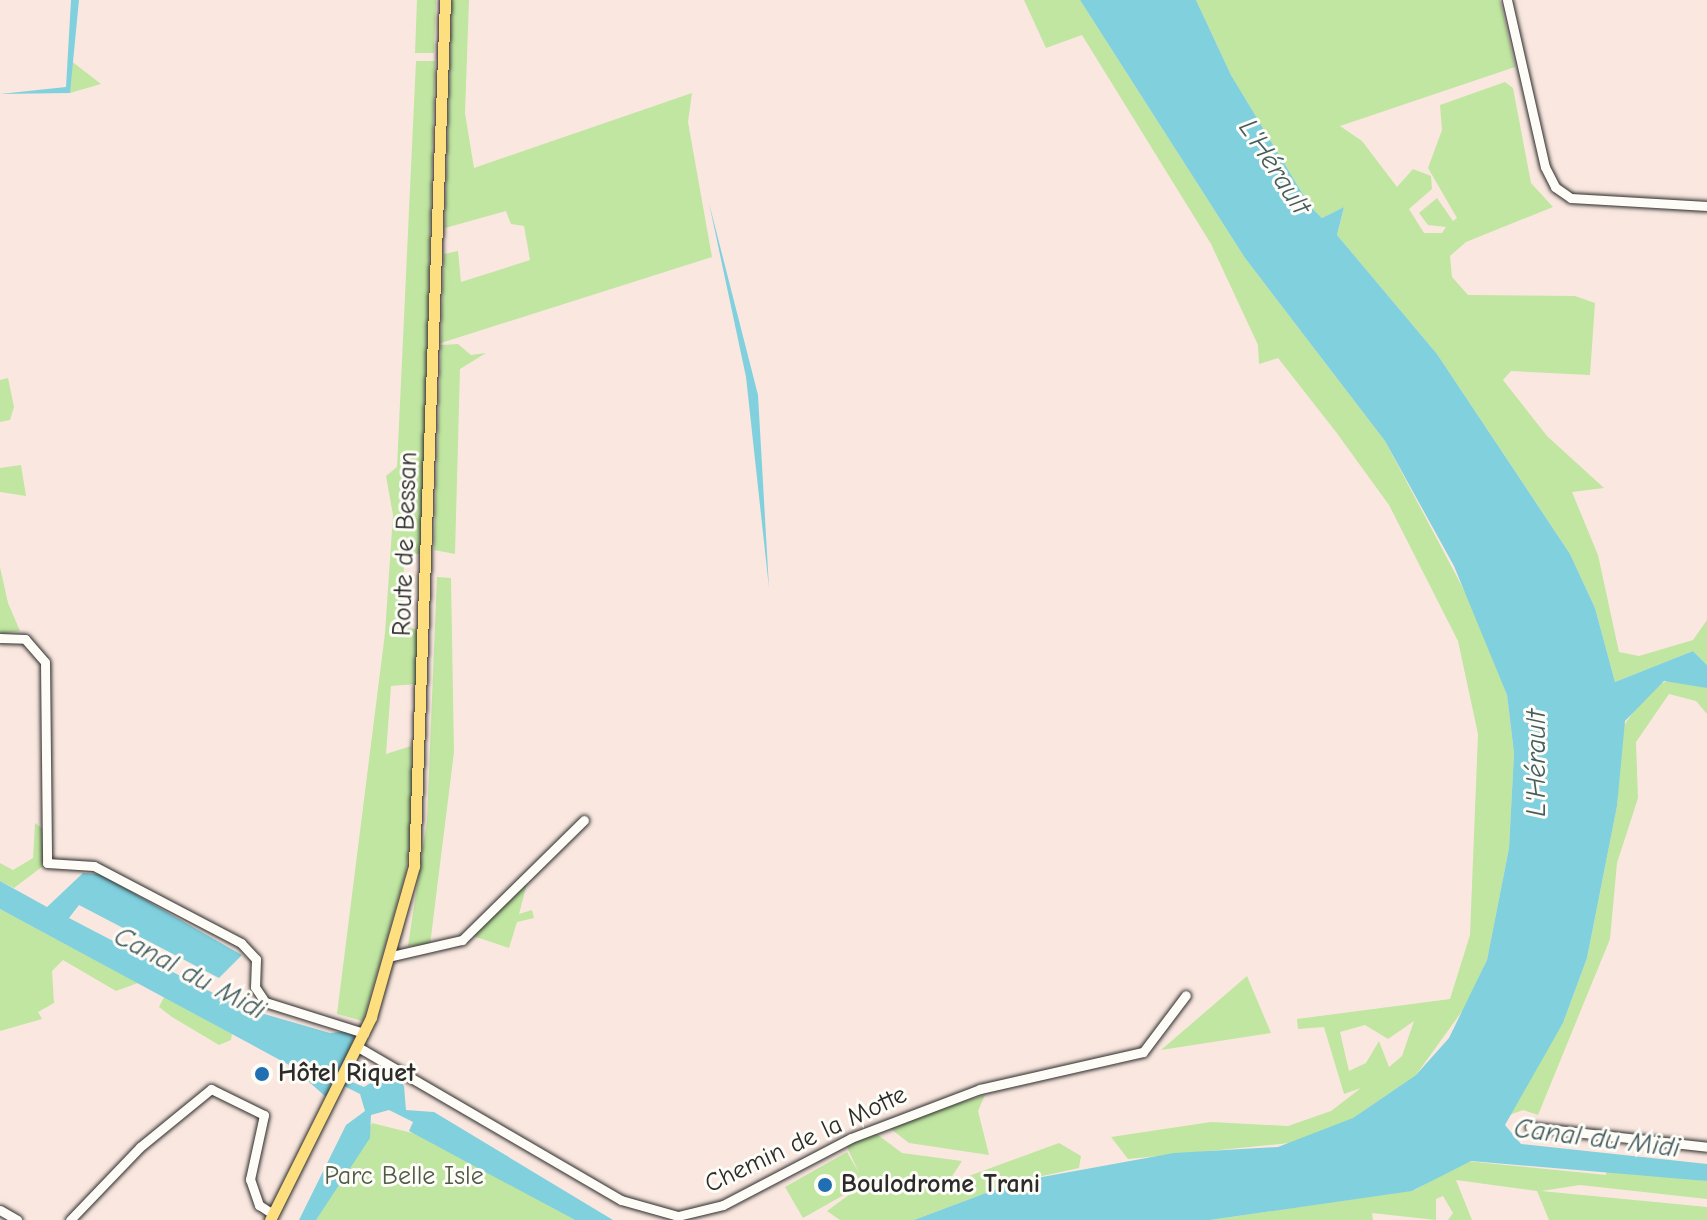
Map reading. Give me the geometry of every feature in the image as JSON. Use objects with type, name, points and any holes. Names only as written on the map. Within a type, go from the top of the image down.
[{"type":"main road","name":"Route de Bessan","points":[[272,1217],[364,1033],[399,934],[417,842],[445,0]]},
{"type":"street","points":[[1507,0],[1545,167],[1555,187],[1571,198],[1707,206]]},
{"type":"street","points":[[0,638],[25,639],[45,662],[47,863],[94,866],[241,943],[256,959],[255,987],[265,1002],[364,1033]]},
{"type":"street","points":[[393,953],[466,938],[584,820]]},
{"type":"street","name":"Chemin de la Motte","points":[[358,1047],[629,1204],[678,1216],[723,1205],[851,1138],[980,1089],[1143,1052],[1186,995]]},
{"type":"street","points":[[70,1220],[140,1147],[211,1089],[264,1115],[250,1179],[259,1205],[272,1217]]},
{"type":"street","points":[[1530,1127],[1707,1147]]},
{"type":"street","points":[[0,1210],[17,1220]]},
{"type":"green space","points":[[417,0],[436,0],[434,53],[415,53]]},
{"type":"green space","points":[[452,0],[469,0],[465,113],[474,168],[692,93],[688,122],[712,257],[441,343],[444,254],[458,251],[461,282],[530,260],[524,226],[511,224],[506,211],[445,228]]},
{"type":"green space","points":[[1024,0],[1080,0],[1245,258],[1385,441],[1474,609],[1507,695],[1514,753],[1509,848],[1487,960],[1465,1007],[1416,1075],[1343,1125],[1299,1142],[1128,1159],[1111,1137],[1211,1122],[1288,1126],[1331,1111],[1361,1088],[1344,1094],[1324,1027],[1298,1029],[1297,1019],[1450,999],[1470,935],[1478,734],[1458,641],[1389,505],[1278,358],[1259,364],[1258,345],[1211,244],[1082,35],[1046,48]],"holes":[[[1414,1021],[1402,1056],[1389,1067],[1379,1041],[1366,1063],[1349,1071],[1340,1032],[1365,1025],[1388,1039]]]},
{"type":"green space","points":[[1196,0],[1500,0],[1515,67],[1340,126],[1362,141],[1397,187],[1413,169],[1431,176],[1432,189],[1409,209],[1424,233],[1442,233],[1446,227],[1428,225],[1419,213],[1437,198],[1453,221],[1457,218],[1428,168],[1442,130],[1440,105],[1505,82],[1513,88],[1531,183],[1553,207],[1466,242],[1450,256],[1452,277],[1468,295],[1575,296],[1595,303],[1590,375],[1511,371],[1503,380],[1547,436],[1604,488],[1572,492],[1598,555],[1619,652],[1639,656],[1693,640],[1707,620],[1707,665],[1693,651],[1615,682],[1595,608],[1570,554],[1437,354],[1337,235],[1344,207],[1322,218],[1310,206],[1231,75]]},
{"type":"green space","points":[[70,60],[101,84],[70,93]]},
{"type":"green space","points":[[416,61],[435,61],[421,554],[404,554],[403,626],[418,630],[417,684],[391,686],[386,754],[411,746],[413,810],[406,871],[363,1021],[337,1014],[385,633],[393,515],[386,476],[397,467]]},
{"type":"green space","points":[[458,344],[471,355],[486,353],[460,369],[455,554],[434,550],[441,345]]},
{"type":"green space","points":[[8,378],[14,407],[10,420],[0,422],[0,380]]},
{"type":"green space","points":[[21,465],[26,496],[0,492],[0,468]]},
{"type":"green space","points":[[0,567],[8,603],[20,631],[0,634]]},
{"type":"green space","points":[[437,577],[451,578],[454,752],[430,945],[408,946],[427,820]]},
{"type":"green space","points":[[1676,678],[1707,688],[1707,714],[1696,701],[1669,694],[1636,742],[1638,798],[1617,863],[1610,939],[1538,1115],[1523,1110],[1507,1116],[1563,1023],[1587,958],[1617,806],[1622,728],[1651,687]]},
{"type":"green space","points":[[35,823],[43,829],[47,863],[14,888],[0,881],[0,863],[13,870],[33,858]]},
{"type":"green space","points":[[528,880],[519,914],[532,910],[534,918],[517,922],[509,948],[473,936]]},
{"type":"green space","points":[[0,909],[138,983],[116,991],[63,960],[52,971],[54,1003],[38,1012],[42,1019],[0,1031]]},
{"type":"green space","points":[[1247,976],[1271,1033],[1161,1050]]},
{"type":"green space","points":[[164,997],[232,1034],[231,1040],[219,1045],[172,1017],[159,1007]]},
{"type":"green space","points":[[985,1095],[978,1111],[989,1155],[909,1143],[887,1126]]},
{"type":"green space","name":"Parc Belle Isle","points":[[372,1123],[420,1135],[575,1220],[316,1220]]},
{"type":"green space","points":[[874,1132],[902,1153],[962,1161],[947,1184],[1059,1143],[1081,1156],[1079,1168],[1015,1182],[914,1220],[840,1220],[827,1211],[865,1183],[803,1218],[785,1187],[847,1152],[859,1173],[846,1145]]},
{"type":"green space","points":[[1466,1161],[1606,1175],[1607,1167],[1707,1181],[1707,1199],[1580,1185],[1541,1191],[1707,1207],[1707,1220],[1549,1220],[1537,1191],[1456,1180],[1472,1220],[1448,1220],[1453,1213],[1443,1196],[1436,1199],[1436,1220],[1372,1213],[1373,1220],[1210,1220],[1415,1190]]},
{"type":"water","points":[[71,0],[79,0],[70,93],[0,94],[66,87]]},
{"type":"water","name":"L'Hérault","points":[[1080,0],[1196,0],[1231,75],[1310,206],[1322,218],[1344,207],[1337,235],[1437,354],[1570,554],[1595,608],[1615,682],[1693,651],[1707,665],[1707,688],[1664,681],[1625,721],[1617,806],[1587,958],[1563,1023],[1505,1125],[1521,1144],[1707,1164],[1707,1181],[1471,1161],[1412,1191],[1210,1220],[914,1220],[1015,1182],[1174,1153],[1278,1147],[1353,1118],[1416,1075],[1449,1038],[1487,960],[1509,848],[1514,753],[1507,695],[1454,566],[1385,441],[1245,258]]},
{"type":"water","points":[[709,203],[758,395],[769,588],[746,377]]},
{"type":"water","points":[[83,873],[100,874],[242,955],[219,978],[79,905],[69,918],[240,1007],[330,1033],[348,1031],[355,1036],[338,1076],[364,1087],[390,1071],[404,1086],[406,1110],[434,1112],[613,1220],[575,1220],[409,1131],[413,1122],[389,1110],[371,1115],[370,1138],[316,1220],[299,1220],[346,1125],[365,1111],[360,1094],[334,1081],[326,1097],[291,1066],[0,909],[0,881],[47,907]]},
{"type":"place","name":"Hôtel Riquet","points":[[262,1074]]},
{"type":"place","name":"Boulodrome Trani","points":[[825,1185]]},
{"type":"water label","name":"Canal du Midi","points":[[190,973]]},
{"type":"water label","name":"Canal du Midi","points":[[1597,1138]]}]
